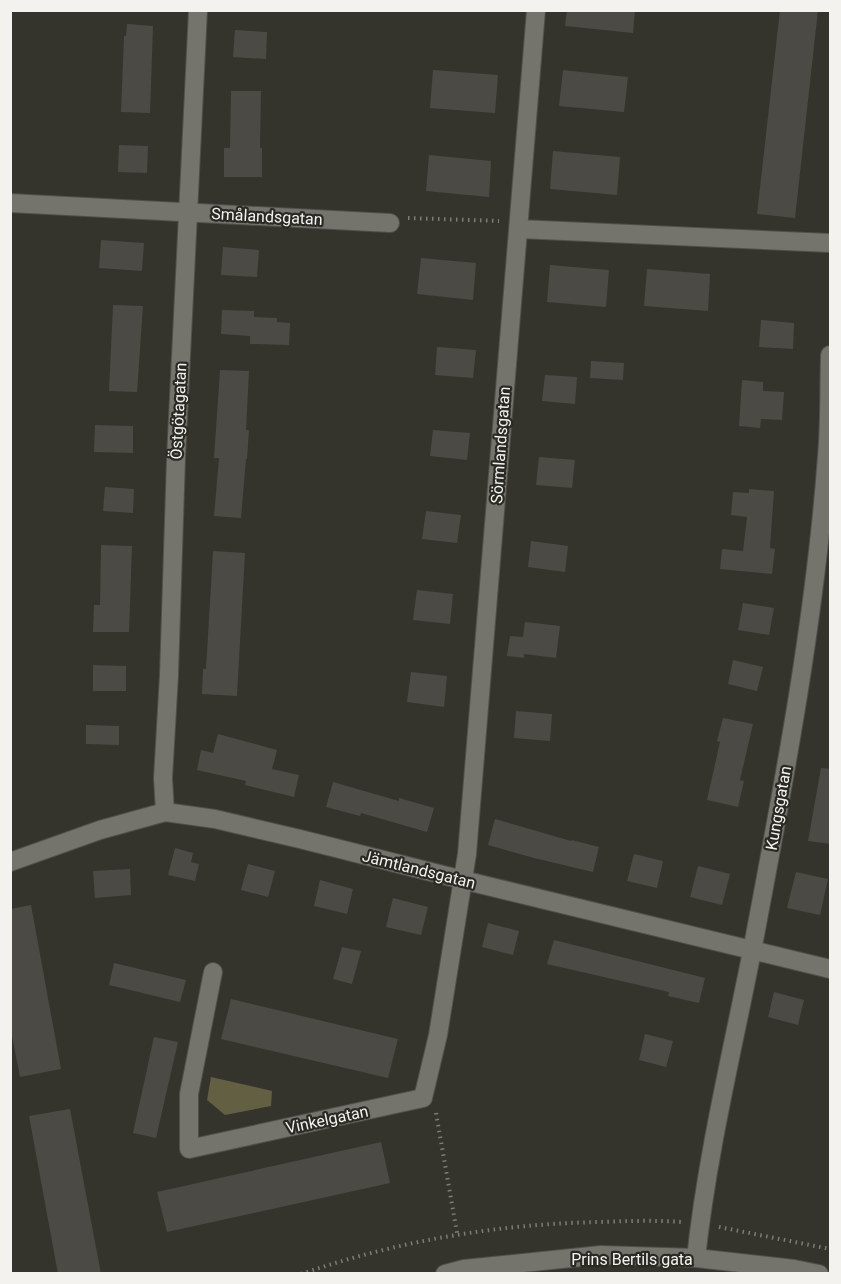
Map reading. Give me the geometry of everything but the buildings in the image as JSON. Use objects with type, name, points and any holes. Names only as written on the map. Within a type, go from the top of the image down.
[{"type":"street","name":"Östgötagatan","points":[[165,812],[163,767],[198,10]]},
{"type":"street","name":"Sörmlandsgatan","points":[[463,880],[536,10]]},
{"type":"street","name":"Smålandsgatan","points":[[10,203],[390,223]]},
{"type":"street","points":[[519,225],[831,243]]},
{"type":"street","name":"Kungsgatan","points":[[696,1258],[702,1203],[802,678],[817,561],[827,455],[831,355]]},
{"type":"street","name":"Jämtlandsgatan","points":[[10,862],[100,830],[165,812],[215,819],[831,969]]},
{"type":"street","points":[[423,1098],[438,1035],[463,880]]},
{"type":"street","name":"Vinkelgatan","points":[[213,972],[189,1094],[189,1149],[423,1098]]},
{"type":"street","name":"Prins Bertils gata","points":[[446,1274],[486,1267],[602,1255],[696,1258],[819,1274]]},
{"type":"path","points":[[390,223],[391,218],[519,225]]},
{"type":"path","points":[[423,1098],[435,1109],[457,1233]]},
{"type":"path","points":[[302,1274],[382,1250],[457,1233],[509,1226],[571,1222],[659,1220],[699,1224],[831,1249]]},
{"type":"shaded area","points":[[211,1077],[272,1091],[271,1106],[225,1115],[207,1100]]}]
